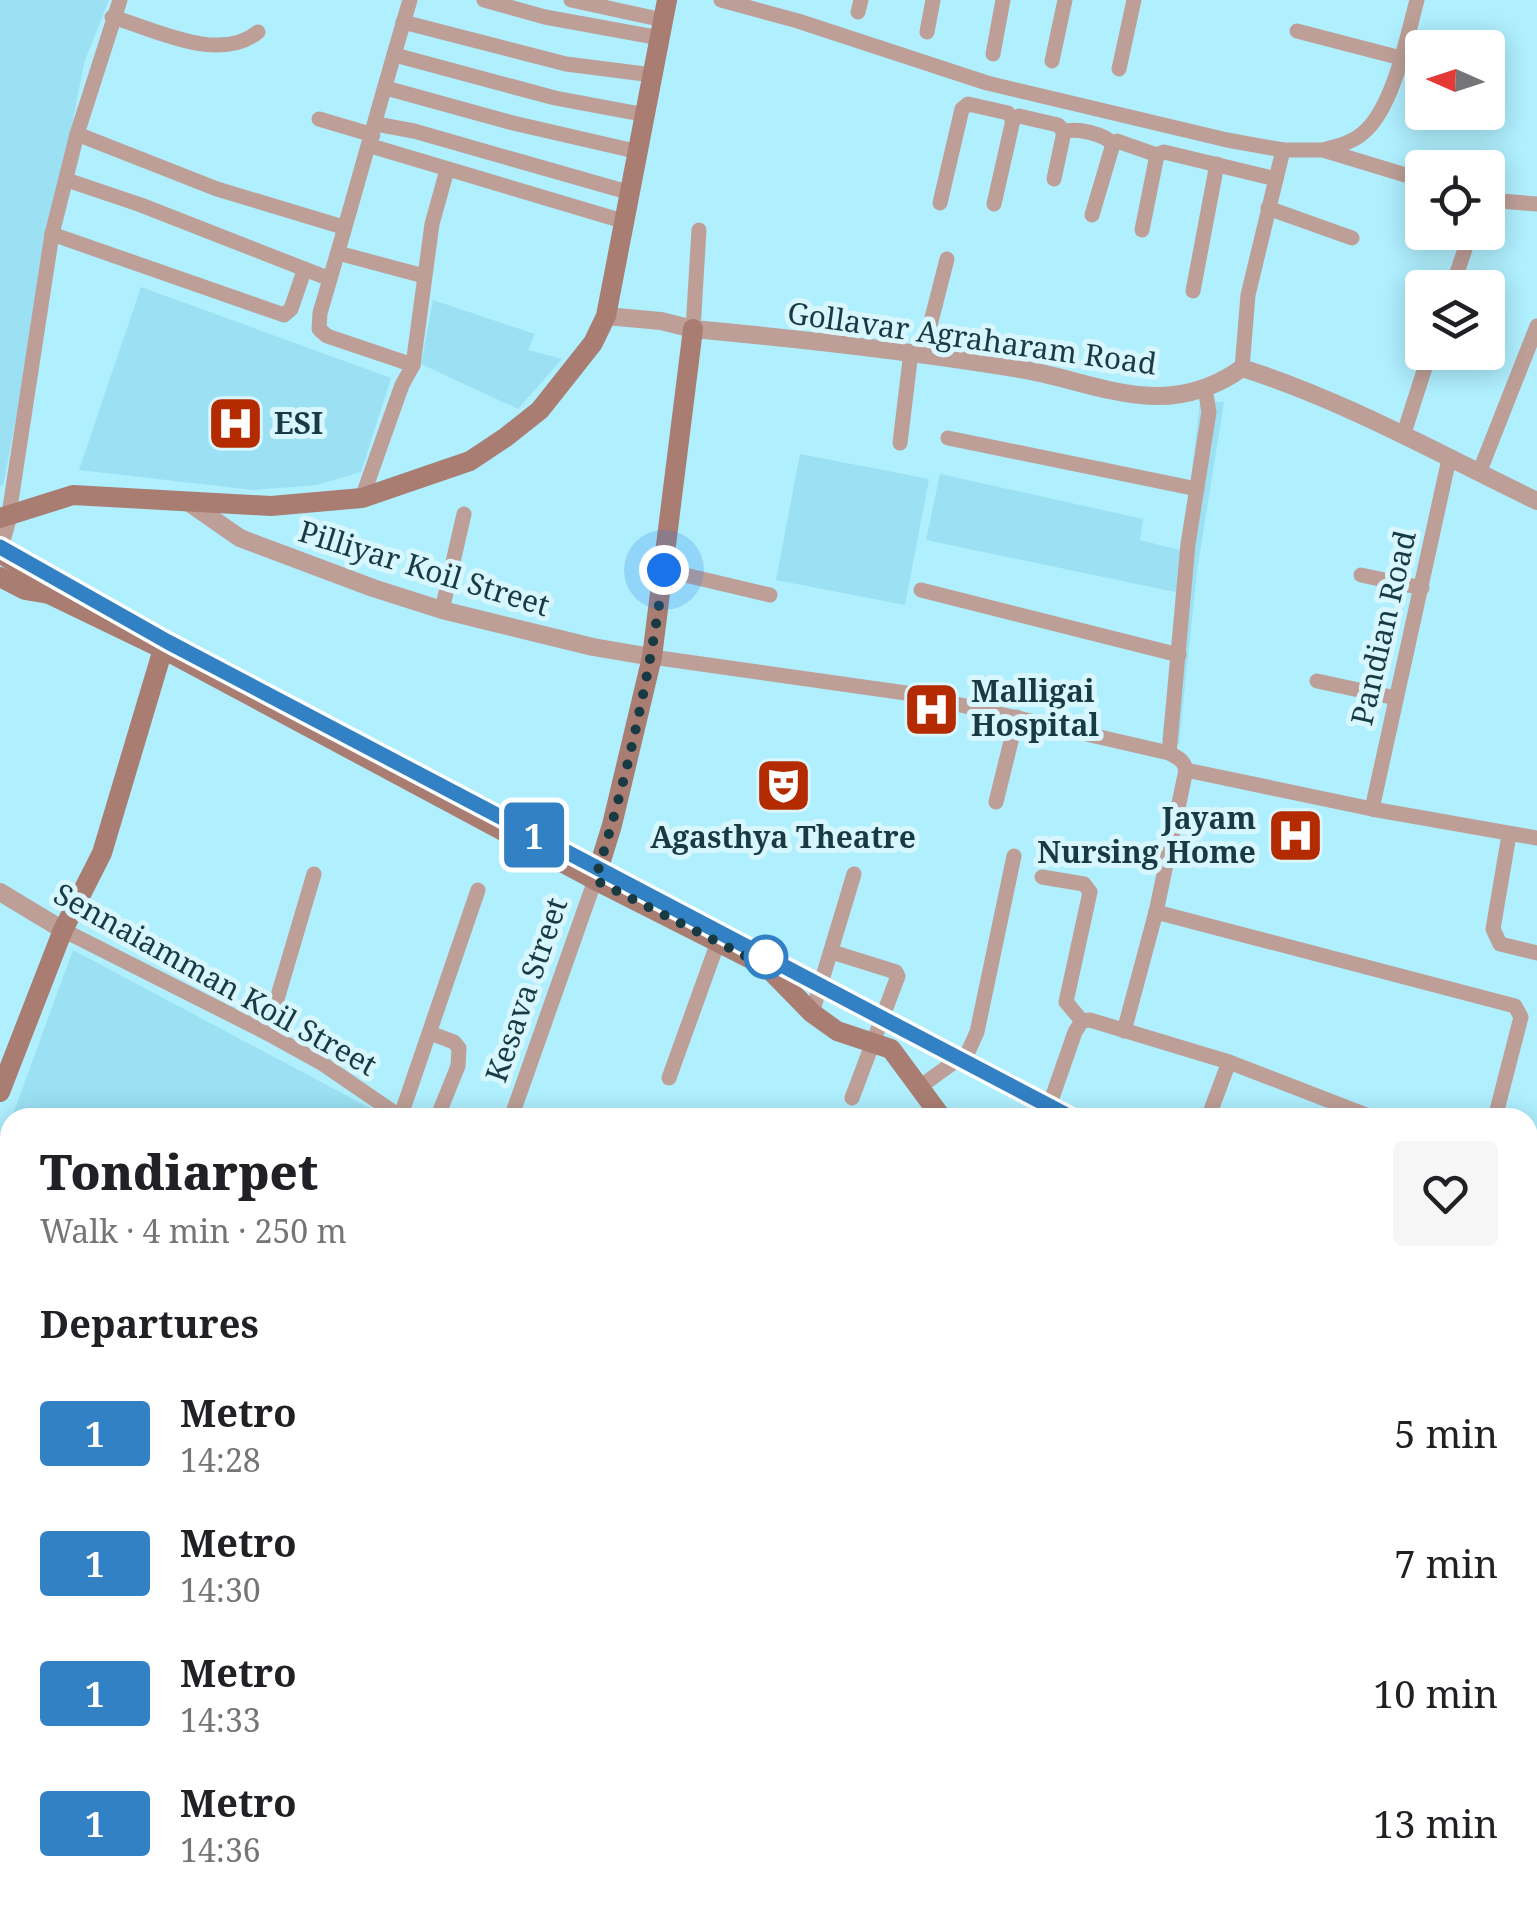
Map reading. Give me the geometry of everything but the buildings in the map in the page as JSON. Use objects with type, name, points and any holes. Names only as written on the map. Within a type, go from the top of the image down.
[{"type":"main road","points":[[4,516],[73,495],[271,506],[362,498],[470,461],[506,437],[540,410],[593,343],[606,316],[664,19]]},
{"type":"main road","points":[[595,880],[652,657],[692,329]]},
{"type":"main road","points":[[0,554],[28,571],[49,594]]},
{"type":"main road","points":[[0,577],[25,590],[49,594],[163,649],[595,880],[767,967],[812,1014],[837,1031],[891,1049],[935,1108]]},
{"type":"main road","points":[[0,1092],[63,930],[102,853],[163,649]]},
{"type":"street","points":[[0,546],[52,234],[77,134],[120,0]]},
{"type":"street","points":[[410,0],[343,227],[319,329],[328,336],[413,365]]},
{"type":"street","points":[[484,0],[545,16],[664,19]]},
{"type":"street","points":[[571,0],[664,19]]},
{"type":"street","points":[[721,0],[798,20],[987,83],[1283,150],[1323,150],[1365,132],[1382,108],[1418,0]]},
{"type":"street","points":[[927,32],[933,0]]},
{"type":"street","points":[[993,54],[1004,0]]},
{"type":"street","points":[[1052,62],[1065,0]]},
{"type":"street","points":[[1119,70],[1134,0]]},
{"type":"street","points":[[112,17],[222,47],[246,42],[258,32]]},
{"type":"street","points":[[404,22],[566,64],[653,75]]},
{"type":"street","points":[[1297,30],[1401,58]]},
{"type":"street","points":[[395,55],[556,98],[646,116]]},
{"type":"street","points":[[386,88],[513,124],[639,152]]},
{"type":"street","points":[[940,203],[964,105],[1008,114],[1014,120]]},
{"type":"street","points":[[994,204],[1014,120],[1019,116],[1058,125],[1064,132]]},
{"type":"street","points":[[319,119],[373,135],[447,170],[626,222]]},
{"type":"street","points":[[1054,179],[1064,132],[1069,129],[1107,138],[1112,144]]},
{"type":"street","points":[[373,135],[414,131],[631,193]]},
{"type":"street","points":[[77,134],[218,189],[343,227]]},
{"type":"street","points":[[1092,215],[1112,144],[1117,140],[1157,155],[1164,152],[1276,179]]},
{"type":"street","points":[[1283,150],[1248,295],[1242,368],[1292,384],[1404,433],[1537,500]]},
{"type":"street","points":[[1323,150],[1405,175]]},
{"type":"street","points":[[1142,230],[1157,155]]},
{"type":"street","points":[[1193,291],[1217,164]]},
{"type":"street","points":[[362,498],[402,385],[413,365],[432,224],[447,170]]},
{"type":"street","points":[[67,180],[141,204],[330,279]]},
{"type":"street","points":[[1505,201],[1537,204]]},
{"type":"street","points":[[1268,208],[1352,238]]},
{"type":"street","points":[[692,329],[698,230]]},
{"type":"street","points":[[52,234],[284,316],[291,309],[304,271]]},
{"type":"street","points":[[338,253],[424,276]]},
{"type":"street","points":[[900,444],[917,353],[946,260]]},
{"type":"street","name":"Gollavar Agraharam Road","points":[[606,316],[917,353],[1027,370],[1130,394],[1160,396],[1205,388],[1242,368]]},
{"type":"street","points":[[1479,473],[1537,326]]},
{"type":"street","points":[[1404,433],[1424,370]]},
{"type":"street","points":[[1169,753],[1188,544],[1209,412],[1205,388]]},
{"type":"street","points":[[948,438],[1197,489]]},
{"type":"street","name":"Pandian Road","points":[[1372,809],[1450,459]]},
{"type":"street","name":"Pilliyar Koil Street","points":[[191,504],[240,538],[306,565],[442,610],[593,647],[652,657]]},
{"type":"street","points":[[442,610],[464,514]]},
{"type":"street","points":[[664,570],[770,596]]},
{"type":"street","points":[[1361,574],[1422,588]]},
{"type":"street","points":[[921,590],[1179,655]]},
{"type":"street","points":[[652,657],[913,694],[1169,753],[1184,762],[1186,770],[1156,912],[1124,1031]]},
{"type":"street","points":[[1316,681],[1396,698]]},
{"type":"street","points":[[996,802],[1017,717]]},
{"type":"street","points":[[1186,770],[1537,838]]},
{"type":"street","points":[[1509,834],[1493,929],[1500,944],[1537,952]]},
{"type":"street","points":[[921,1086],[968,1052],[978,1032],[1014,856]]},
{"type":"street","points":[[267,1033],[314,874]]},
{"type":"street","points":[[812,1014],[854,874]]},
{"type":"street","points":[[1042,877],[1084,884],[1090,892],[1066,1002],[1082,1022]]},
{"type":"street","name":"Kesava Street","points":[[515,1108],[595,880]]},
{"type":"street","points":[[403,1108],[478,890]]},
{"type":"street","name":"Sennaiamman Koil Street","points":[[0,892],[63,930],[324,1064],[387,1108]]},
{"type":"street","points":[[1156,912],[1515,1006],[1522,1017],[1498,1108]]},
{"type":"street","points":[[669,1078],[718,942]]},
{"type":"street","points":[[832,952],[896,972],[898,976],[852,1098]]},
{"type":"street","points":[[1048,1108],[1074,1032],[1082,1022],[1090,1020],[1229,1062],[1348,1108]]},
{"type":"street","points":[[430,1033],[454,1042],[459,1048],[458,1066],[441,1108]]},
{"type":"street","points":[[1212,1108],[1229,1062]]},
{"type":"shaded area","points":[[0,0],[109,0],[84,63],[3,486],[0,485]]},
{"type":"shaded area","name":"ESI","points":[[141,287],[391,378],[361,472],[317,485],[253,490],[79,470]]},
{"type":"shaded area","points":[[433,300],[535,334],[528,350],[562,359],[518,409],[421,364]]},
{"type":"shaded area","points":[[1200,401],[1224,402],[1197,571],[1179,744],[1162,739],[1180,593],[926,540],[940,474],[1143,519],[1140,540],[1183,551]]},
{"type":"shaded area","points":[[800,454],[929,479],[905,605],[776,580]]},
{"type":"shaded area","points":[[73,950],[370,1108],[15,1108]]},
{"type":"metro line","name":"1","points":[[0,547],[168,642],[1053,1108]]},
{"type":"place","name":"ESI","points":[[235,424]]},
{"type":"place","name":"Malligai Hospital","points":[[932,709]]},
{"type":"place","name":"Agasthya Theatre","points":[[783,786]]},
{"type":"place","name":"Jayam Nursing Home","points":[[1295,836]]},
{"type":"route","points":[[664,570],[652,657],[595,880],[767,967],[766,957]]}]
